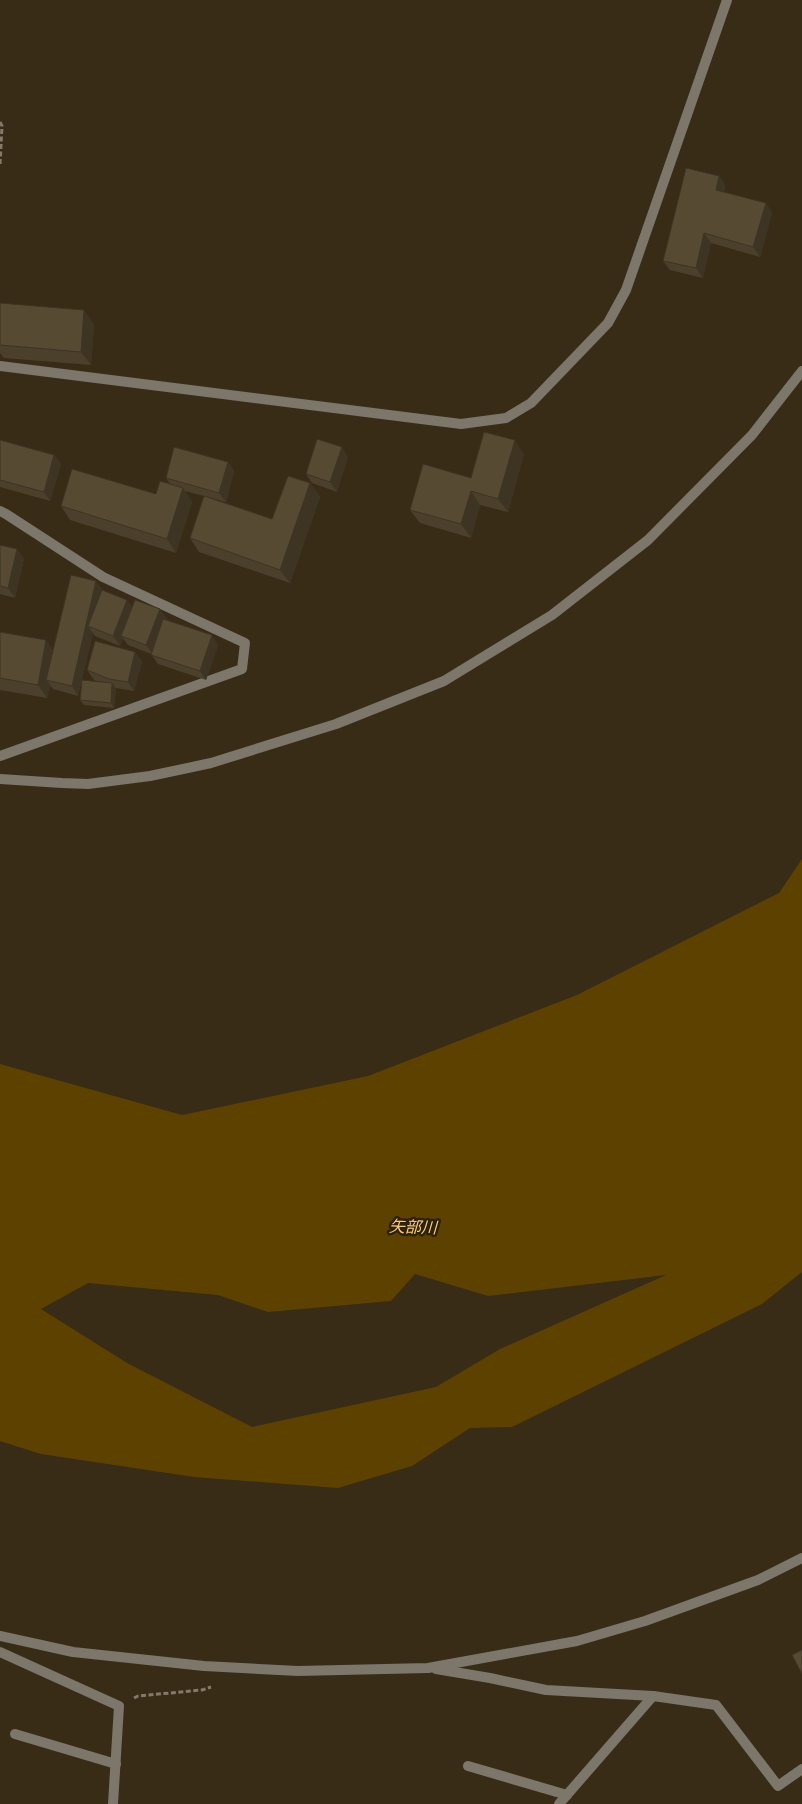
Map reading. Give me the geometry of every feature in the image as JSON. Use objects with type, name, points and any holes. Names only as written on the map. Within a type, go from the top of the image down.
[{"type":"street","points":[[0,366],[462,424],[506,418],[531,403],[608,323],[626,290],[727,0]]},
{"type":"street","points":[[0,778],[88,784],[150,776],[212,763],[336,724],[444,681],[552,616],[648,540],[752,435],[802,371]]},
{"type":"street","points":[[0,512],[6,514],[103,577],[245,643],[242,669],[0,756]]},
{"type":"street","points":[[0,1636],[73,1652],[204,1666],[298,1671],[428,1668],[577,1641],[655,1618],[758,1580],[802,1558]]},
{"type":"street","points":[[0,1652],[119,1706],[113,1804]]},
{"type":"street","points":[[428,1668],[490,1678],[546,1690],[653,1696],[716,1705],[778,1786],[802,1769]]},
{"type":"street","points":[[559,1804],[653,1696]]},
{"type":"street","points":[[15,1734],[116,1764]]},
{"type":"street","points":[[468,1766],[567,1795]]},
{"type":"path","points":[[0,122],[2,126],[0,165]]},
{"type":"path","points":[[119,1706],[138,1696],[202,1690],[211,1687]]},
{"type":"water","name":"矢部川","points":[[802,859],[802,1272],[762,1304],[512,1427],[470,1428],[412,1466],[338,1488],[194,1477],[41,1454],[0,1441],[0,1064],[182,1115],[368,1076],[577,995],[779,893]],"holes":[[[415,1274],[488,1296],[666,1275],[500,1349],[436,1387],[252,1427],[127,1363],[41,1309],[88,1283],[218,1295],[268,1312],[391,1301]]]},
{"type":"building","points":[[686,168],[719,176],[716,190],[766,203],[753,247],[704,233],[696,268],[663,261]]},
{"type":"building","points":[[0,303],[84,310],[81,352],[0,345]]},
{"type":"building","points":[[484,432],[515,440],[498,499],[471,491],[461,524],[410,510],[423,464],[471,478]]},
{"type":"building","points":[[317,439],[342,447],[330,482],[306,474]]},
{"type":"building","points":[[0,440],[54,455],[44,492],[0,480]]},
{"type":"building","points":[[174,447],[228,462],[219,493],[166,478]]},
{"type":"building","points":[[72,469],[156,494],[160,481],[183,488],[167,539],[61,506]]},
{"type":"building","points":[[288,476],[310,483],[280,570],[190,538],[204,496],[272,519]]},
{"type":"building","points":[[0,545],[17,549],[8,588],[0,586]]},
{"type":"building","points":[[71,575],[96,581],[72,686],[46,680]]},
{"type":"building","points":[[102,590],[127,600],[113,636],[88,626]]},
{"type":"building","points":[[135,600],[160,609],[146,645],[121,636]]},
{"type":"building","points":[[163,619],[212,635],[200,671],[151,655]]},
{"type":"building","points":[[0,632],[46,640],[38,685],[0,678]]},
{"type":"building","points":[[95,641],[135,652],[128,682],[109,679],[87,670]]},
{"type":"building","points":[[82,680],[112,683],[111,703],[80,700]]},
{"type":"building","points":[[802,1650],[802,1674],[792,1655]]}]
